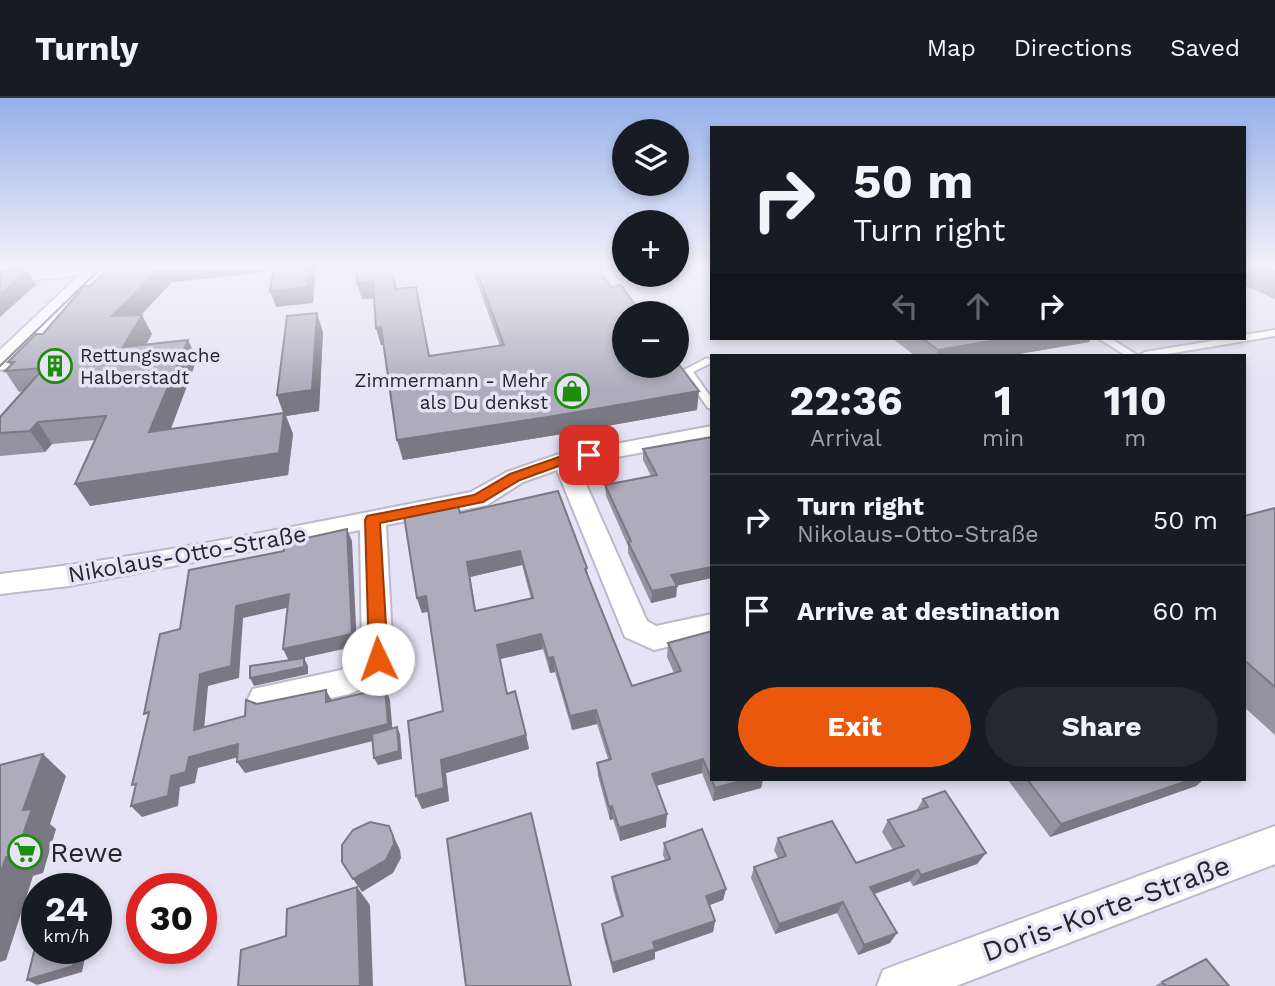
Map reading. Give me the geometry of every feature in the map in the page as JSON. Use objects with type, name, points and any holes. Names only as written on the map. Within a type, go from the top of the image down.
[{"type":"street","points":[[0,363],[61,307]]},
{"type":"street","name":"Nikolaus-Otto-Straße","points":[[0,584],[69,576],[478,499],[515,477],[564,460],[710,433]]},
{"type":"street","points":[[564,460],[636,629],[654,638],[710,625]]},
{"type":"street","points":[[264,699],[349,681],[378,659],[373,520]]},
{"type":"street","name":"Doris-Korte-Straße","points":[[899,986],[1275,845]]},
{"type":"lane","points":[[1246,337],[1275,332]]},
{"type":"lane","points":[[1106,340],[1130,354]]},
{"type":"lane","points":[[1151,354],[1230,340]]},
{"type":"lane","points":[[707,361],[687,370],[710,403]]},
{"type":"building","points":[[66,307],[121,307],[112,316],[142,315],[123,347],[188,340],[149,432],[284,413],[279,453],[75,484],[106,416],[38,422],[30,431],[0,433],[0,417],[44,368],[5,371],[14,362],[8,362],[36,334],[43,334]]},
{"type":"building","points":[[375,307],[420,307],[429,356],[504,345],[490,307],[612,307],[612,378],[689,378],[699,391],[397,440],[381,327],[376,328]]},
{"type":"building","points":[[317,313],[312,390],[277,395],[287,316]]},
{"type":"building","points":[[925,340],[996,340],[938,350]]},
{"type":"building","points":[[710,437],[710,567],[671,575],[677,586],[652,591],[605,485],[657,475],[643,449]]},
{"type":"building","points":[[558,491],[587,568],[585,569],[632,686],[681,671],[668,643],[710,632],[710,776],[703,759],[652,774],[667,814],[619,828],[612,806],[609,807],[597,763],[611,759],[596,710],[570,716],[553,657],[548,658],[541,634],[497,645],[507,694],[515,691],[526,735],[441,760],[444,788],[416,796],[408,721],[443,711],[426,596],[417,598],[404,516],[458,506],[460,513]],"holes":[[[520,551],[533,598],[475,611],[467,562]]]},
{"type":"building","points":[[1275,508],[1275,687],[1246,662],[1246,515]]},
{"type":"building","points":[[347,529],[352,634],[283,649],[289,594],[236,606],[231,666],[200,674],[194,730],[245,716],[246,700],[257,704],[326,690],[326,702],[385,688],[388,724],[237,762],[238,744],[189,757],[186,772],[171,776],[168,796],[131,806],[136,784],[132,785],[149,712],[144,714],[160,634],[180,629],[189,570],[284,551],[284,543]]},
{"type":"building","points":[[304,658],[304,667],[250,678],[250,666]]},
{"type":"building","points":[[397,727],[399,751],[374,758],[372,734]]},
{"type":"building","points":[[43,754],[23,810],[32,809],[16,854],[6,857],[0,874],[0,765]]},
{"type":"building","points":[[712,781],[741,781],[715,788]]},
{"type":"building","points":[[1029,781],[1187,781],[1061,824]]},
{"type":"building","points":[[945,791],[986,853],[921,875],[918,870],[870,887],[897,933],[864,945],[843,902],[779,924],[754,867],[786,856],[778,838],[832,821],[856,863],[904,846],[888,820],[928,807],[923,799]]},
{"type":"building","points":[[531,813],[571,986],[466,986],[447,839]]},
{"type":"building","points":[[370,822],[389,826],[394,844],[386,860],[353,879],[342,862],[342,845],[353,830]]},
{"type":"building","points":[[702,829],[726,889],[706,896],[715,921],[653,942],[655,949],[612,963],[602,924],[623,916],[612,877],[670,859],[664,843]]},
{"type":"building","points":[[357,887],[360,986],[238,986],[241,950],[286,936],[287,909]]},
{"type":"building","points":[[1206,959],[1229,986],[1166,986],[1162,982]]},
{"type":"building","points":[[31,964],[73,964],[73,966],[27,980]]},
{"type":"tram line","points":[[0,366],[60,307]]},
{"type":"place","name":"Rettungswache Halberstadt","points":[[55,366]]},
{"type":"place","name":"Zimmermann - Mehr als Du denkst","points":[[572,391]]},
{"type":"place","name":"Rewe","points":[[25,852]]},
{"type":"route","points":[[378,659],[373,520],[478,499],[515,477],[564,460],[589,455]]}]
